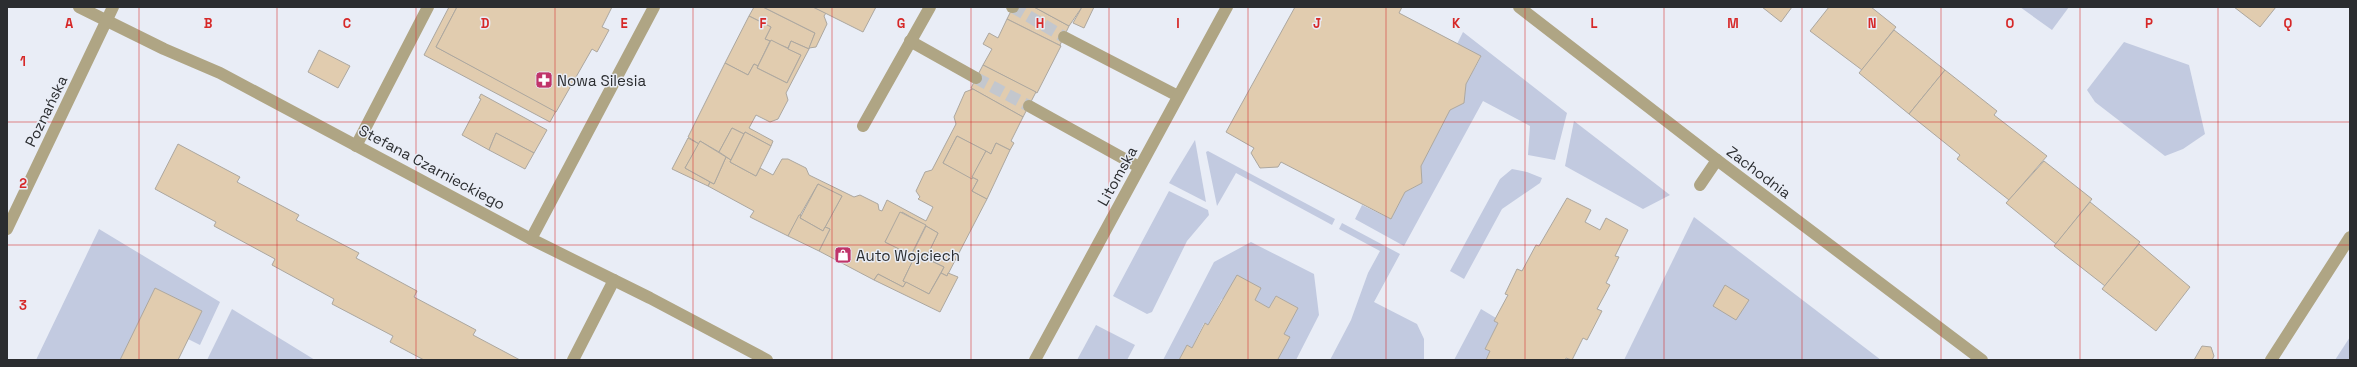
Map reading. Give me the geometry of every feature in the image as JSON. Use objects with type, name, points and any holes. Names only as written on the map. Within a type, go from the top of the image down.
[{"type":"street","name":"Stefana Czarnieckiego","points":[[79,7],[220,73],[531,239],[614,280],[767,360]]},
{"type":"street","name":"Poznańska","points":[[7,229],[114,7]]},
{"type":"street","points":[[356,146],[428,7]]},
{"type":"street","points":[[531,239],[654,7]]},
{"type":"street","points":[[863,126],[930,7]]},
{"type":"street","name":"Litomska","points":[[1035,360],[1227,7]]},
{"type":"street","name":"Zachodnia","points":[[1519,7],[1717,160],[1982,360]]},
{"type":"street","points":[[1064,37],[1178,96]]},
{"type":"street","points":[[910,41],[976,78]]},
{"type":"street","points":[[1029,106],[1139,168]]},
{"type":"street","points":[[1700,185],[1717,160]]},
{"type":"street","points":[[2271,360],[2350,237]]},
{"type":"street","points":[[573,360],[614,280]]},
{"type":"shaded area","points":[[2020,7],[2069,7],[2052,30]]},
{"type":"shaded area","points":[[1463,32],[1567,113],[1555,160],[1528,155],[1530,126],[1483,101],[1404,246],[1355,219],[1362,205],[1391,219],[1405,192],[1422,183],[1421,166],[1450,110],[1464,103],[1466,84],[1481,57],[1457,44]]},
{"type":"shaded area","points":[[2124,42],[2189,65],[2205,134],[2183,149],[2165,156],[2095,102],[2087,90]]},
{"type":"shaded area","points":[[1574,121],[1670,195],[1643,209],[1565,166]]},
{"type":"shaded area","points":[[1195,140],[1206,202],[1169,183]]},
{"type":"shaded area","points":[[1208,151],[1335,219],[1332,225],[1236,173],[1217,206],[1206,152]]},
{"type":"shaded area","points":[[1512,169],[1527,172],[1542,178],[1540,183],[1502,209],[1464,279],[1450,271],[1500,179]]},
{"type":"shaded area","points":[[1169,191],[1208,210],[1209,215],[1187,241],[1152,312],[1147,314],[1113,296]]},
{"type":"shaded area","points":[[1694,217],[1881,360],[1624,360]]},
{"type":"shaded area","points":[[1342,223],[1400,254],[1374,302],[1417,324],[1424,339],[1424,360],[1330,360],[1351,320],[1368,273],[1380,251],[1339,229]]},
{"type":"shaded area","points":[[99,229],[220,302],[200,345],[188,339],[202,311],[155,288],[120,360],[36,360]]},
{"type":"shaded area","points":[[1251,242],[1314,274],[1319,315],[1296,360],[1278,359],[1289,337],[1284,334],[1298,308],[1276,296],[1269,308],[1255,300],[1222,299],[1208,325],[1204,323],[1192,348],[1187,345],[1179,360],[1163,360],[1214,262]]},
{"type":"shaded area","points":[[232,309],[315,360],[207,360]]},
{"type":"shaded area","points":[[1481,309],[1496,318],[1494,321],[1498,323],[1485,349],[1490,351],[1486,360],[1454,360]]},
{"type":"shaded area","points":[[1096,325],[1135,345],[1127,360],[1077,360]]},
{"type":"shaded area","points":[[2350,337],[2350,360],[2335,360]]},
{"type":"building","points":[[449,7],[457,7],[436,47],[556,111],[550,122],[424,55]]},
{"type":"building","points":[[457,7],[612,7],[602,27],[609,30],[597,52],[592,49],[556,112],[436,47]]},
{"type":"building","points":[[754,7],[763,7],[815,33],[809,49],[791,41],[788,48],[765,39],[771,27],[749,16]]},
{"type":"building","points":[[763,7],[813,7],[826,13],[824,16],[827,24],[816,47],[809,48],[815,33]]},
{"type":"building","points":[[813,7],[876,7],[863,32]]},
{"type":"building","points":[[1013,7],[1034,7],[1069,26],[1060,45],[1061,46],[1007,19]]},
{"type":"building","points":[[1034,7],[1082,7],[1069,26]]},
{"type":"building","points":[[1082,7],[1094,7],[1084,28],[1073,23]]},
{"type":"building","points":[[1295,7],[1402,7],[1399,13],[1481,56],[1466,84],[1464,103],[1450,110],[1421,166],[1422,183],[1405,192],[1391,219],[1281,162],[1278,167],[1260,168],[1251,153],[1254,148],[1226,132]]},
{"type":"building","points":[[1762,7],[1792,7],[1781,22]]},
{"type":"building","points":[[1829,7],[1871,7],[1896,27],[1862,70],[1810,31]]},
{"type":"building","points":[[2234,7],[2276,7],[2260,27]]},
{"type":"building","points":[[749,16],[771,27],[765,39],[770,41],[758,66],[754,64],[748,75],[725,63]]},
{"type":"building","points":[[1007,19],[1061,46],[1037,93],[983,65],[992,49],[983,44],[989,33],[998,38]]},
{"type":"building","points":[[1894,30],[1945,70],[1909,114],[1859,73]]},
{"type":"building","points":[[771,40],[801,55],[787,83],[757,68]]},
{"type":"building","points":[[791,41],[809,49],[786,93],[788,100],[778,119],[770,122],[756,115],[749,128],[773,141],[771,146],[745,132],[744,134],[732,128],[719,152],[700,141],[699,144],[688,137],[725,63],[748,75],[754,64],[758,66],[757,68],[787,83],[801,55],[788,49]]},
{"type":"building","points":[[319,50],[350,66],[338,88],[308,72]]},
{"type":"building","points":[[983,65],[1036,92],[1023,117],[971,88]]},
{"type":"building","points":[[1945,70],[1997,111],[1994,115],[2047,156],[2009,200],[1957,159],[1960,155],[1909,114]]},
{"type":"building","points":[[973,89],[1023,117],[1011,141],[1014,143],[1010,150],[996,143],[991,154],[957,136],[943,163],[978,180],[972,191],[987,199],[947,276],[941,273],[944,267],[926,258],[938,233],[902,212],[885,242],[915,256],[903,281],[906,282],[903,287],[878,274],[874,280],[819,251],[830,229],[825,227],[842,196],[818,184],[788,236],[750,217],[754,211],[708,186],[710,182],[714,184],[726,157],[731,160],[730,162],[756,176],[760,168],[773,175],[782,159],[788,159],[806,168],[809,175],[854,197],[860,195],[878,204],[879,210],[882,211],[887,200],[926,221],[933,207],[918,199],[920,197],[916,191],[925,172],[932,170],[956,124],[954,117],[965,92]]},
{"type":"building","points":[[481,94],[547,130],[534,153],[496,133],[489,150],[462,135],[481,99],[479,98]]},
{"type":"building","points":[[732,128],[744,134],[731,160],[719,152]]},
{"type":"building","points":[[745,132],[771,146],[756,176],[730,162]]},
{"type":"building","points":[[496,133],[534,153],[525,169],[489,150]]},
{"type":"building","points":[[957,136],[986,151],[972,179],[943,163]]},
{"type":"building","points":[[688,138],[699,144],[685,168],[710,182],[708,186],[672,169]]},
{"type":"building","points":[[700,141],[726,157],[714,184],[685,168]]},
{"type":"building","points":[[996,143],[1010,150],[987,199],[972,191],[978,180],[972,177],[986,151],[991,154]]},
{"type":"building","points":[[178,144],[240,177],[237,182],[299,215],[296,220],[359,253],[356,258],[417,291],[414,297],[476,330],[473,335],[520,360],[424,360],[390,342],[393,336],[332,304],[334,299],[272,265],[275,259],[214,226],[216,222],[155,189]]},
{"type":"building","points":[[2044,161],[2092,199],[2056,244],[2006,203]]},
{"type":"building","points":[[818,184],[842,196],[823,231],[800,218]]},
{"type":"building","points":[[1567,198],[1591,210],[1585,222],[1600,230],[1606,218],[1628,230],[1615,256],[1619,257],[1606,283],[1610,285],[1597,309],[1602,311],[1587,340],[1583,338],[1572,360],[1566,358],[1565,360],[1486,360],[1490,351],[1485,349],[1498,323],[1494,321],[1508,295],[1505,294],[1517,269],[1522,271],[1536,245],[1539,246]]},
{"type":"building","points":[[2090,202],[2140,242],[2105,286],[2054,246]]},
{"type":"building","points":[[900,212],[926,225],[911,255],[885,242]]},
{"type":"building","points":[[799,215],[801,215],[800,218],[823,231],[825,227],[830,229],[819,251],[788,236]]},
{"type":"building","points":[[926,226],[938,233],[926,258],[912,254]]},
{"type":"building","points":[[2139,244],[2190,287],[2156,331],[2102,289]]},
{"type":"building","points":[[916,254],[944,267],[929,294],[903,281]]},
{"type":"building","points":[[941,273],[947,276],[948,273],[958,277],[940,312],[874,280],[878,274],[903,287],[906,282],[929,294]]},
{"type":"building","points":[[1237,275],[1261,288],[1255,300],[1269,308],[1276,296],[1298,308],[1284,334],[1290,337],[1278,359],[1280,360],[1179,360],[1187,345],[1192,348],[1205,323],[1208,325]]},
{"type":"building","points":[[1725,285],[1749,300],[1736,320],[1713,306]]},
{"type":"building","points":[[155,288],[202,311],[178,360],[120,360]]},
{"type":"building","points":[[2202,346],[2211,347],[2214,356],[2212,360],[2194,360]]},
{"type":"tunnel","points":[[1013,7],[1064,37]]},
{"type":"tunnel","points":[[976,78],[1029,106]]},
{"type":"place","name":"Nowa Silesia","points":[[544,80]]},
{"type":"place","name":"Auto Wojciech","points":[[843,255]]}]
